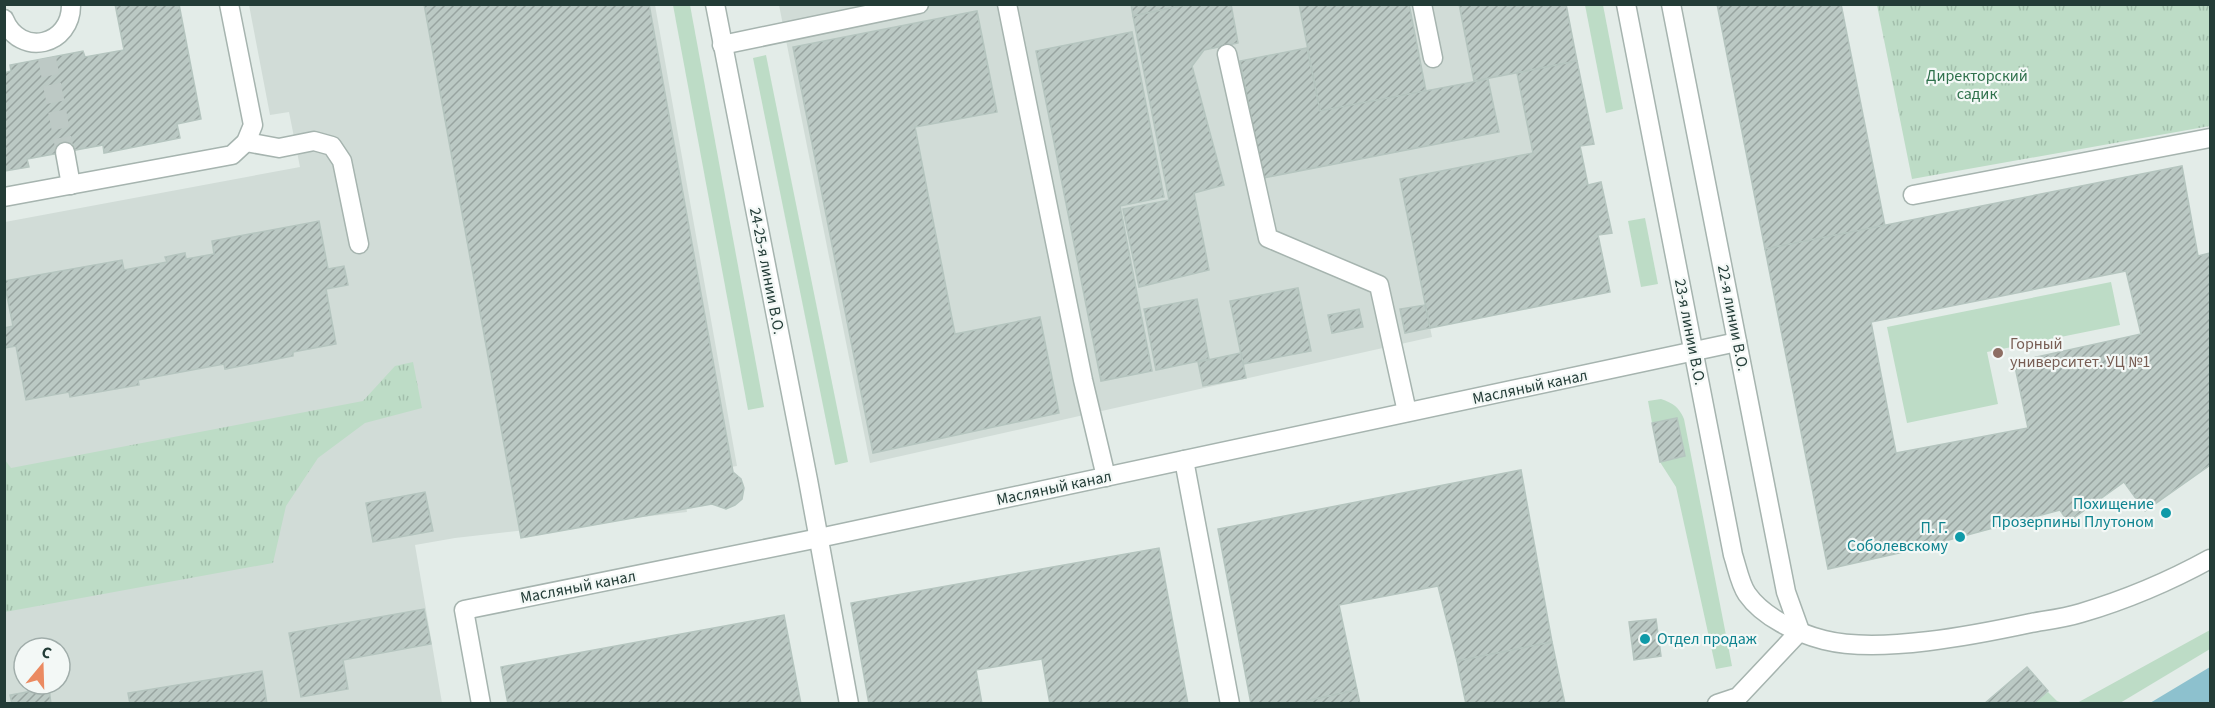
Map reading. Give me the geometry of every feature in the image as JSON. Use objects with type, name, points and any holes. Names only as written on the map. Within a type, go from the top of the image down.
[{"type":"street","points":[[4,19],[14,34],[45,50],[67,26],[71,4]]},
{"type":"street","points":[[4,197],[232,154],[246,142],[253,125],[229,4]]},
{"type":"street","name":"24-25-я линии В.О.","points":[[714,4],[819,538],[849,704]]},
{"type":"street","points":[[722,45],[919,4]]},
{"type":"street","points":[[1007,4],[1083,380],[1106,477]]},
{"type":"street","points":[[1422,4],[1433,58]]},
{"type":"street","name":"23-я линии В.О.","points":[[1626,4],[1733,555],[1746,593],[1766,613],[1800,631],[1824,640],[1870,645],[1923,641],[1992,632],[2080,613],[2174,578],[2211,559]]},
{"type":"street","name":"22-я линии В.О.","points":[[1671,4],[1786,592],[1800,631]]},
{"type":"street","points":[[1227,54],[1268,238],[1379,285],[1407,412]]},
{"type":"street","points":[[1913,195],[2211,138]]},
{"type":"street","points":[[246,142],[279,148],[314,141],[332,146],[342,160],[359,244]]},
{"type":"street","points":[[65,152],[71,185]]},
{"type":"street","name":"Масляный канал","points":[[481,704],[464,610],[819,538],[1737,342]]},
{"type":"street","points":[[1184,460],[1230,704]]},
{"type":"street","points":[[1717,704],[1738,697],[1800,631]]},
{"type":"shaded area","points":[[249,5],[655,5],[737,466],[681,475],[687,512],[455,538],[415,545],[442,703],[5,704],[5,222],[300,167],[289,112],[270,115]]},
{"type":"shaded area","points":[[779,5],[1566,5],[1577,61],[1517,73],[1533,153],[1400,180],[1432,337],[870,463]]},
{"type":"green space","points":[[673,5],[690,5],[764,407],[748,410]]},
{"type":"green space","points":[[1585,5],[1603,5],[1623,109],[1606,113]]},
{"type":"green space","name":"Директорский садик","points":[[1877,5],[2210,5],[2210,126],[1912,179]]},
{"type":"green space","points":[[766,55],[848,462],[835,465],[753,58]]},
{"type":"green space","points":[[1645,218],[1658,284],[1641,287],[1628,221]]},
{"type":"green space","points":[[2111,282],[2120,325],[1987,352],[1998,404],[1907,423],[1887,327]]},
{"type":"green space","points":[[413,362],[422,408],[365,423],[318,458],[286,506],[273,563],[5,612],[5,460],[11,468],[363,401],[395,366]]},
{"type":"green space","points":[[1661,399],[1675,406],[1684,419],[1732,666],[1716,669],[1676,487],[1660,462],[1685,456],[1677,418],[1652,423],[1648,401]]},
{"type":"green space","points":[[2210,630],[2210,649],[2120,703],[2077,703]]},
{"type":"green space","points":[[2048,692],[2057,701],[2064,703],[2034,703]]},
{"type":"water","points":[[2210,667],[2210,703],[2150,703]]},
{"type":"building","points":[[115,4],[179,4],[201,119],[177,124],[180,138],[104,153],[103,145],[27,159],[29,167],[4,171],[4,73],[11,71],[10,65],[83,51],[85,57],[124,50]]},
{"type":"building","points":[[424,4],[649,4],[733,472],[741,479],[744,488],[742,499],[735,505],[726,509],[712,504],[521,538]]},
{"type":"building","points":[[1131,4],[1190,4],[1133,16]]},
{"type":"building","points":[[1190,4],[1231,4],[1238,43],[1204,50],[1192,66],[1224,185],[1194,193],[1209,270],[1139,287],[1123,209],[1169,200],[1133,16]]},
{"type":"building","points":[[1299,4],[1409,4],[1426,91],[1320,111]]},
{"type":"building","points":[[1459,4],[1566,4],[1577,61],[1474,81]]},
{"type":"building","points":[[1717,4],[1841,4],[1885,226],[1765,249]]},
{"type":"building","points":[[977,11],[997,112],[915,127],[955,334],[1040,317],[1059,413],[873,453],[793,47]]},
{"type":"building","points":[[1132,32],[1164,197],[1120,206],[1152,371],[1101,381],[1036,51]]},
{"type":"building","points":[[1307,48],[1320,111],[1488,79],[1499,132],[1263,178],[1240,61]]},
{"type":"building","points":[[1577,61],[1594,144],[1580,146],[1588,185],[1601,182],[1612,233],[1598,235],[1610,292],[1430,328],[1400,179],[1533,153],[1517,73]]},
{"type":"building","points":[[2182,166],[2198,256],[2210,253],[2210,465],[2145,511],[2124,482],[2068,522],[2060,510],[1908,551],[1828,569],[1765,249]],"holes":[[[2126,271],[2141,334],[2014,362],[2028,428],[1896,453],[1871,322]]]},
{"type":"building","points":[[319,221],[328,269],[344,266],[348,285],[326,289],[336,344],[293,352],[293,356],[225,369],[224,364],[138,380],[139,385],[70,397],[69,392],[26,400],[16,346],[4,348],[4,328],[13,326],[4,281],[122,260],[124,270],[167,262],[165,257],[185,253],[186,259],[214,254],[212,241]]},
{"type":"building","points":[[1298,288],[1311,351],[1243,364],[1230,301]]},
{"type":"building","points":[[1197,299],[1209,359],[1156,370],[1144,309]]},
{"type":"building","points":[[1425,305],[1430,328],[1405,333],[1400,309]]},
{"type":"building","points":[[1359,309],[1363,327],[1332,333],[1328,315]]},
{"type":"building","points":[[1241,353],[1246,378],[1203,386],[1198,362]]},
{"type":"building","points":[[1677,418],[1685,456],[1660,462],[1652,423]]},
{"type":"building","points":[[1521,470],[1552,642],[1457,661],[1438,586],[1339,605],[1357,690],[1292,704],[1251,704],[1218,529]]},
{"type":"building","points":[[425,492],[433,531],[373,542],[366,503]]},
{"type":"building","points":[[1159,548],[1188,704],[1050,704],[1042,659],[976,670],[982,704],[869,704],[851,603]]},
{"type":"building","points":[[424,609],[431,644],[343,660],[348,689],[301,697],[289,633]]},
{"type":"building","points":[[784,615],[801,704],[508,704],[501,667]]},
{"type":"building","name":"Отдел продаж","points":[[1656,619],[1661,656],[1634,660],[1629,622]]},
{"type":"building","points":[[1552,642],[1565,704],[1466,704],[1457,661]]},
{"type":"building","points":[[2027,667],[2048,691],[2033,704],[1984,704]]},
{"type":"building","points":[[262,671],[267,704],[130,704],[128,693]]},
{"type":"building","points":[[1357,690],[1360,704],[1292,704]]},
{"type":"building","points":[[10,695],[50,696],[51,704],[12,704]]},
{"type":"tunnel","points":[[47,58],[65,152]]},
{"type":"place","name":"Горный университет. УЦ №1","points":[[1998,353]]},
{"type":"place","name":"Похищение Прозерпины Плутоном","points":[[2166,513]]},
{"type":"place","name":"П. Г. Соболевскому","points":[[1960,537]]},
{"type":"place","name":"Отдел продаж","points":[[1645,639]]}]
